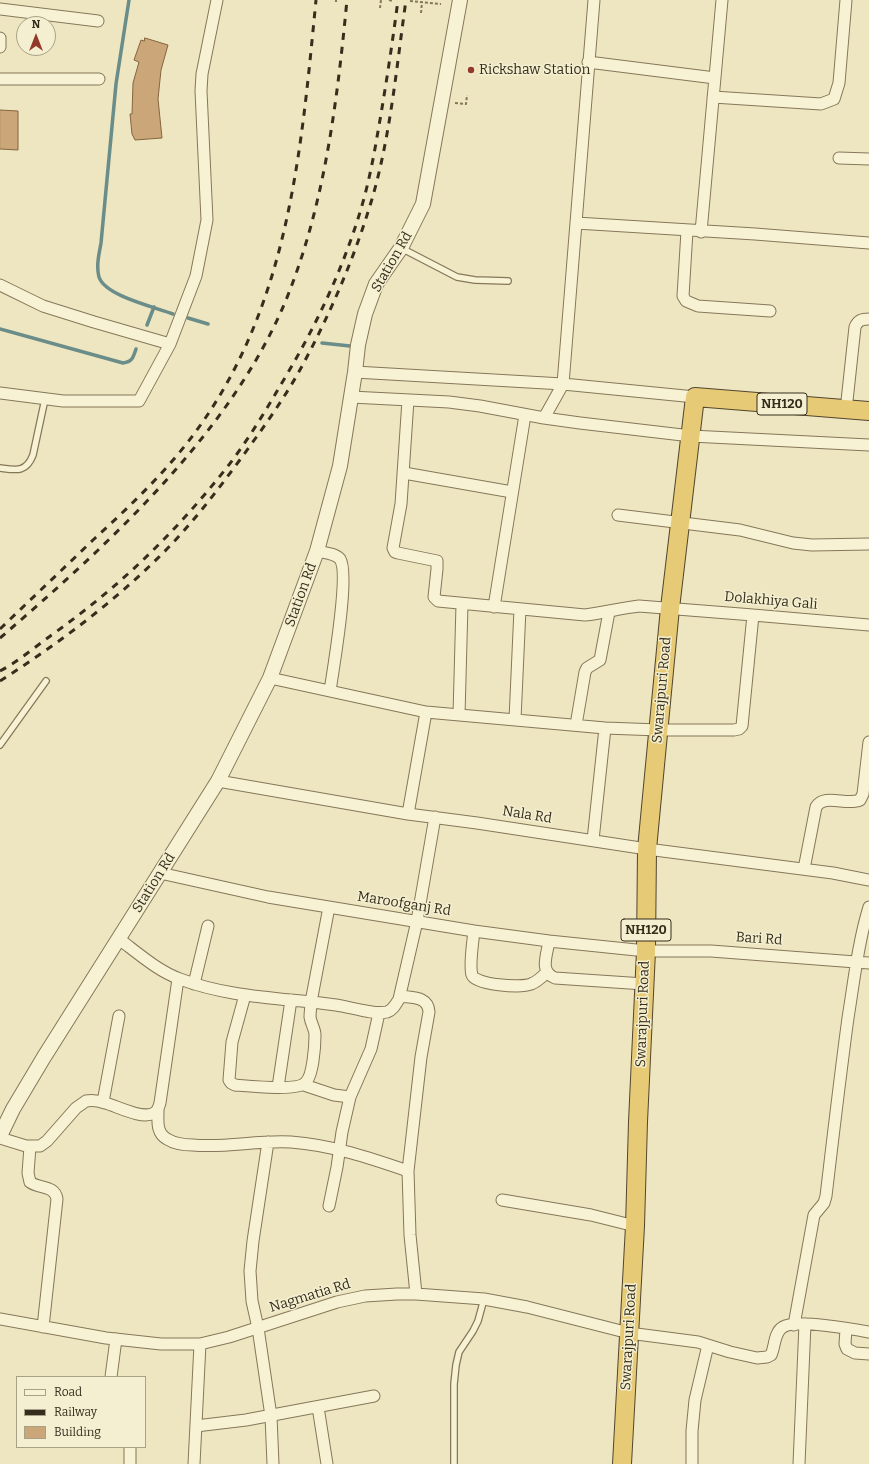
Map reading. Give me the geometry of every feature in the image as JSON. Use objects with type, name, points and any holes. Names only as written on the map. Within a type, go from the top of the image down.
[{"type":"highway","name":"NH120","points":[[695,397],[869,411]]},
{"type":"highway","name":"Swarajpuri Road","points":[[622,1464],[635,1226],[646,951],[647,849],[670,608],[695,397]]},
{"type":"street","points":[[0,393],[63,401],[139,401],[170,344],[196,276],[207,220],[201,91],[202,74],[217,0]]},
{"type":"street","name":"Station Rd","points":[[0,1136],[13,1109],[44,1057],[218,781],[270,678],[317,551],[340,466],[356,372],[358,345],[365,314],[376,284],[401,248],[424,204],[460,0]]},
{"type":"street","points":[[544,418],[563,384],[594,0]]},
{"type":"street","points":[[701,232],[722,0]]},
{"type":"street","points":[[713,97],[821,104],[834,99],[839,83],[846,0]]},
{"type":"street","points":[[0,9],[98,21]]},
{"type":"street","points":[[0,38],[0,47]]},
{"type":"street","points":[[588,62],[714,78]]},
{"type":"street","points":[[0,79],[99,79]]},
{"type":"street","points":[[839,158],[869,159]]},
{"type":"street","points":[[576,223],[701,232],[755,234],[869,243]]},
{"type":"street","points":[[687,231],[683,296],[686,302],[698,306],[770,311]]},
{"type":"street","points":[[0,285],[43,306],[170,344]]},
{"type":"street","points":[[846,410],[855,327],[857,322],[861,320],[869,320]]},
{"type":"street","points":[[356,372],[563,384],[695,397]]},
{"type":"street","points":[[351,397],[472,405],[544,418],[691,436],[869,445]]},
{"type":"street","points":[[408,400],[404,473],[512,492]]},
{"type":"street","points":[[494,607],[525,415]]},
{"type":"street","name":"Dolakhiya Gali","points":[[404,473],[401,504],[394,543],[395,552],[437,561],[434,597],[438,602],[585,615],[639,606],[869,625]]},
{"type":"street","points":[[618,515],[740,530],[793,543],[812,545],[869,544]]},
{"type":"street","points":[[317,551],[333,555],[340,559],[343,567],[341,613],[330,692]]},
{"type":"street","points":[[459,715],[462,604]]},
{"type":"street","points":[[515,719],[520,609]]},
{"type":"street","points":[[576,725],[585,672],[587,668],[600,660],[609,612]]},
{"type":"street","points":[[270,678],[426,712],[605,728],[734,730],[739,729],[742,726],[743,720],[753,615]]},
{"type":"street","points":[[408,814],[426,712]]},
{"type":"street","points":[[593,840],[605,728]]},
{"type":"street","points":[[804,869],[816,808],[819,803],[824,800],[855,802],[860,800],[869,742]]},
{"type":"street","name":"Nala Rd","points":[[218,781],[408,814],[647,849],[833,873],[869,880]]},
{"type":"street","points":[[119,939],[159,969],[178,978],[212,989],[245,995],[311,1002],[379,1013],[389,1012],[395,1007],[400,996],[417,921],[435,817]]},
{"type":"street","name":"Maroofganj Rd","points":[[160,873],[268,897],[474,931],[549,941],[646,951]]},
{"type":"street","points":[[304,1085],[308,1081],[310,1074],[315,1037],[314,1028],[310,1017],[311,1002],[329,907]]},
{"type":"street","points":[[799,1464],[800,1324],[814,1215],[824,1203],[826,1196],[840,1075],[856,962],[869,907]]},
{"type":"street","points":[[194,984],[208,926]]},
{"type":"street","points":[[474,931],[471,965],[471,974],[473,978],[481,982],[524,986],[532,984],[546,973]]},
{"type":"street","points":[[549,941],[545,967],[546,973],[550,976],[555,978],[644,984]]},
{"type":"street","name":"Bari Rd","points":[[646,951],[711,951],[869,963]]},
{"type":"street","points":[[178,978],[158,1110],[158,1127],[160,1134],[168,1140],[182,1144],[211,1147],[268,1142],[301,1143],[339,1149],[408,1171]]},
{"type":"street","points":[[245,995],[232,1042],[229,1080],[231,1083],[235,1085],[278,1087],[296,1087],[304,1085],[334,1095],[350,1097]]},
{"type":"street","points":[[400,996],[423,1000],[429,1006],[421,1057],[408,1171],[410,1235],[416,1294]]},
{"type":"street","points":[[278,1087],[291,1000]]},
{"type":"street","points":[[329,1206],[350,1097],[371,1050],[379,1013]]},
{"type":"street","points":[[103,1102],[119,1016]]},
{"type":"street","points":[[0,1136],[30,1147],[40,1146],[47,1141],[81,1103],[86,1100],[103,1102],[147,1115],[158,1110]]},
{"type":"street","points":[[268,1142],[250,1271],[252,1301],[258,1328],[271,1416],[273,1464]]},
{"type":"street","points":[[30,1147],[28,1173],[30,1182],[34,1185],[52,1190],[56,1194],[57,1199],[43,1327]]},
{"type":"street","points":[[502,1200],[591,1215],[635,1226]]},
{"type":"street","name":"Nagmatia Rd","points":[[0,1319],[116,1339],[161,1344],[200,1344],[229,1337],[337,1302],[364,1296],[416,1294],[484,1299],[527,1307],[629,1333],[682,1339],[708,1345],[717,1349],[750,1356],[767,1357],[771,1355],[778,1332],[783,1326],[800,1324]]},
{"type":"street","points":[[800,1324],[869,1332]]},
{"type":"street","points":[[846,1329],[845,1344],[847,1349],[855,1353],[869,1354]]},
{"type":"street","points":[[111,1376],[116,1339]]},
{"type":"street","points":[[194,1464],[200,1344]]},
{"type":"street","points":[[692,1464],[692,1431],[695,1400],[708,1345]]},
{"type":"street","points":[[196,1426],[271,1416],[374,1396]]},
{"type":"street","points":[[318,1407],[327,1464]]},
{"type":"street","points":[[130,1448],[130,1464]]},
{"type":"lane","points":[[401,248],[444,272],[457,277],[475,280],[508,281]]},
{"type":"lane","points":[[0,468],[15,470],[24,468],[30,464],[45,399]]},
{"type":"lane","points":[[0,745],[46,681]]},
{"type":"lane","points":[[454,1464],[454,1384],[456,1365],[459,1352],[478,1321],[484,1299]]},
{"type":"path","points":[[380,8],[382,0]]},
{"type":"path","points":[[410,1],[441,4]]},
{"type":"path","points":[[421,13],[422,2]]},
{"type":"path","points":[[442,102],[466,104],[467,95]]},
{"type":"building","points":[[145,38],[168,45],[161,70],[158,99],[162,138],[135,140],[132,134],[130,114],[132,114],[133,83],[139,62],[134,60],[141,40],[144,41]]},
{"type":"building","points":[[0,110],[18,111],[18,150],[0,149]]},
{"type":"waterway","points":[[129,0],[116,84],[101,243],[98,260],[98,273],[103,284],[120,295],[173,314]]},
{"type":"waterway","points":[[147,325],[154,307]]},
{"type":"waterway","points":[[188,318],[208,324]]},
{"type":"waterway","points":[[0,329],[123,363],[132,359],[136,349]]},
{"type":"waterway","points":[[322,343],[350,346]]},
{"type":"railway","points":[[0,629],[159,476],[194,434],[226,385],[251,334],[270,281],[285,226],[296,171],[304,114],[316,0]]},
{"type":"railway","points":[[0,638],[82,565],[123,526],[162,484],[200,441],[233,396],[262,349],[286,300],[311,227],[320,190],[334,114],[347,0]]},
{"type":"railway","points":[[0,671],[14,663],[101,597],[165,538],[185,517],[232,461],[254,430],[274,397],[316,322],[336,278],[361,209],[375,146],[398,0]]},
{"type":"railway","points":[[0,681],[85,622],[144,571],[174,542],[194,519],[242,457],[294,380],[311,349],[338,292],[354,252],[376,186],[387,133],[406,0]]},
{"type":"place","name":"Rickshaw Station","points":[[471,70]]}]
